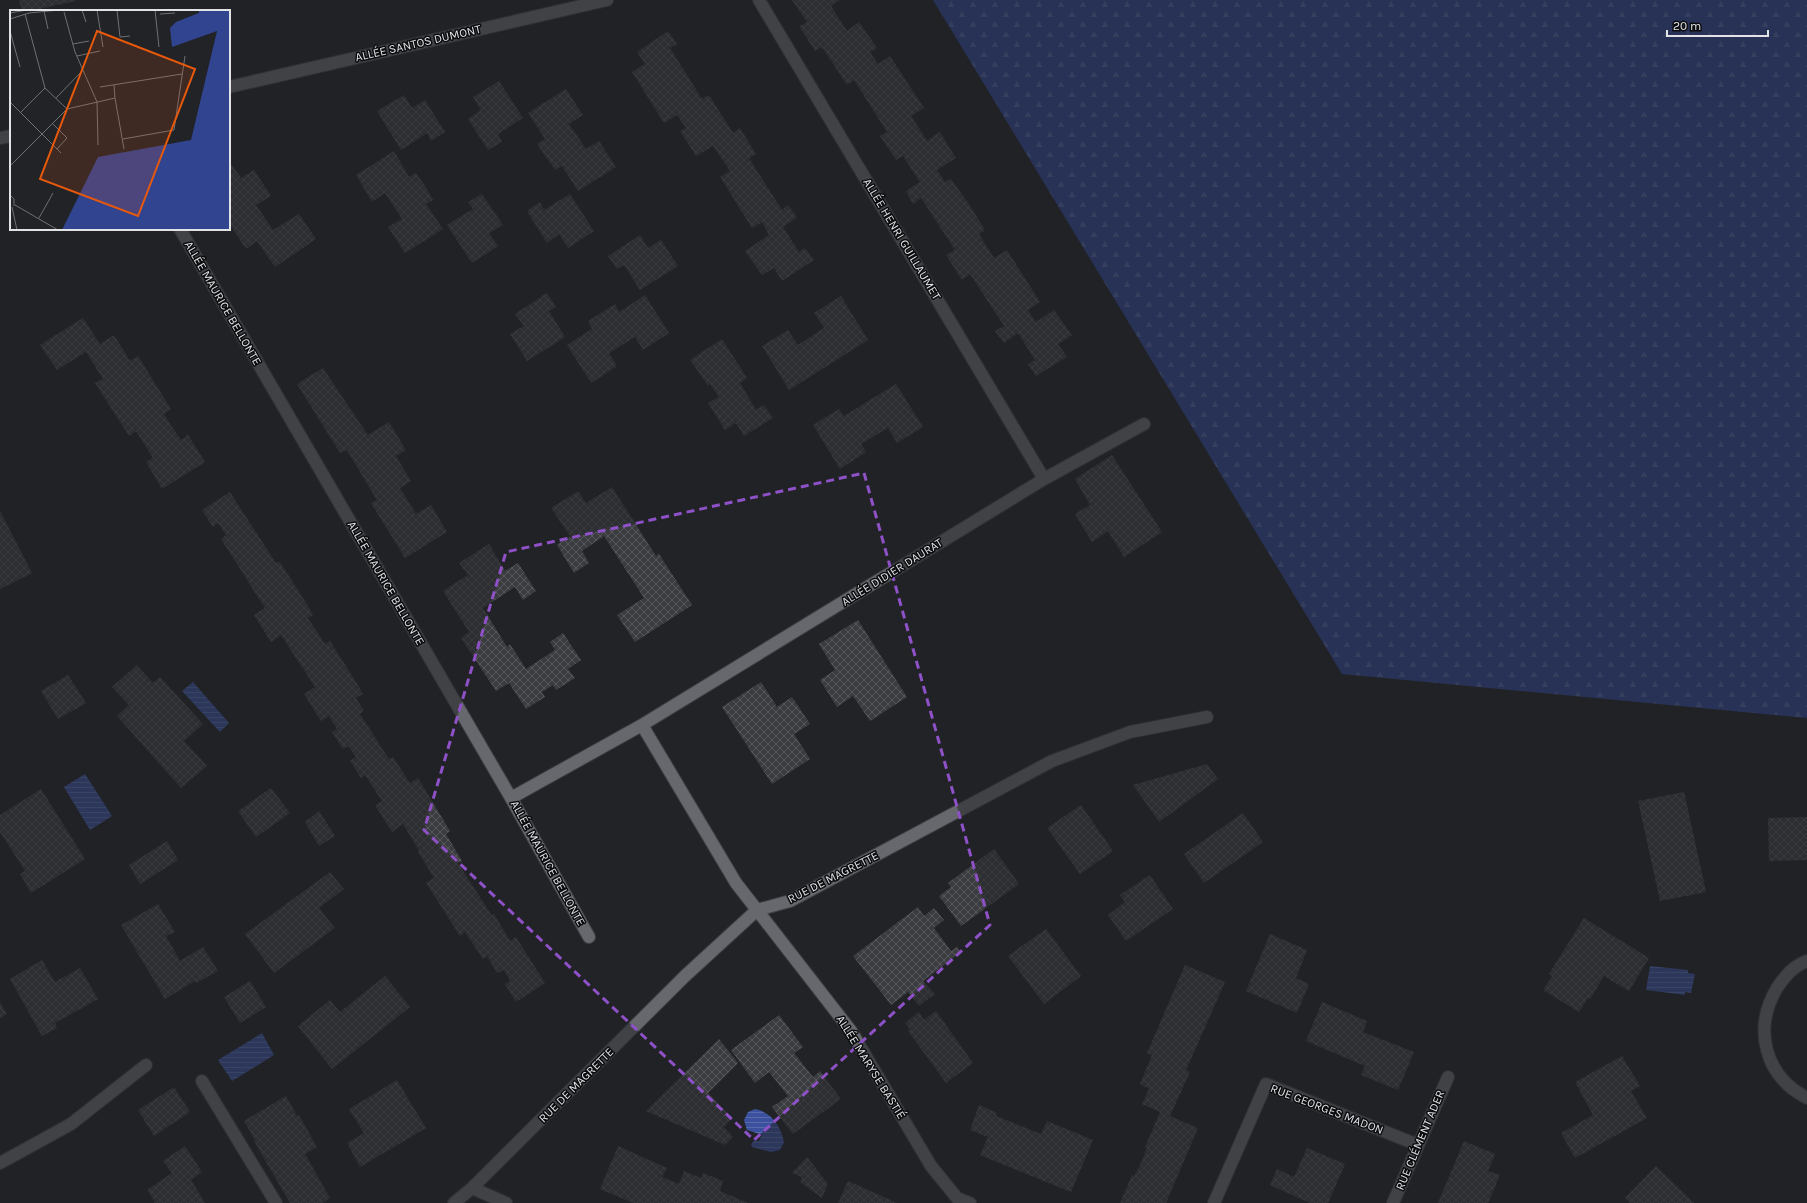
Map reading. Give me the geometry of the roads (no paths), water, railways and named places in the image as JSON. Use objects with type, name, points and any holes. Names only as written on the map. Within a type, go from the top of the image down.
[{"type":"street","name":"ALLÉE SANTOS DUMONT","points":[[230,87],[607,0]]},
{"type":"street","name":"ALLÉE HENRI GUILLAUMET","points":[[759,0],[1044,479]]},
{"type":"street","points":[[0,138],[10,136]]},
{"type":"street","name":"ALLÉE MAURICE BELLONTE","points":[[181,230],[511,798],[589,937]]},
{"type":"street","name":"ALLÉE DIDIER DAURAT","points":[[511,798],[642,725],[1044,479],[1144,424]]},
{"type":"street","name":"RUE DE MAGRETTE","points":[[454,1203],[472,1188],[684,976],[757,910],[790,901],[1052,761],[1130,732],[1207,717]]},
{"type":"street","name":"ALLÉE MARYSE BASTIÉ","points":[[642,725],[736,883],[851,1031],[931,1166],[956,1200],[970,1203]]},
{"type":"street","points":[[1807,961],[1783,979],[1769,1001],[1764,1027],[1767,1053],[1778,1074],[1795,1092],[1807,1098]]},
{"type":"street","points":[[0,1163],[71,1124],[146,1065]]},
{"type":"street","name":"RUE CLÉMENT ADER","points":[[1393,1203],[1448,1077]]},
{"type":"street","points":[[202,1081],[276,1203]]},
{"type":"street","name":"RUE GEORGES MADON","points":[[1214,1203],[1266,1084],[1418,1145]]},
{"type":"street","points":[[472,1188],[506,1203]]}]
